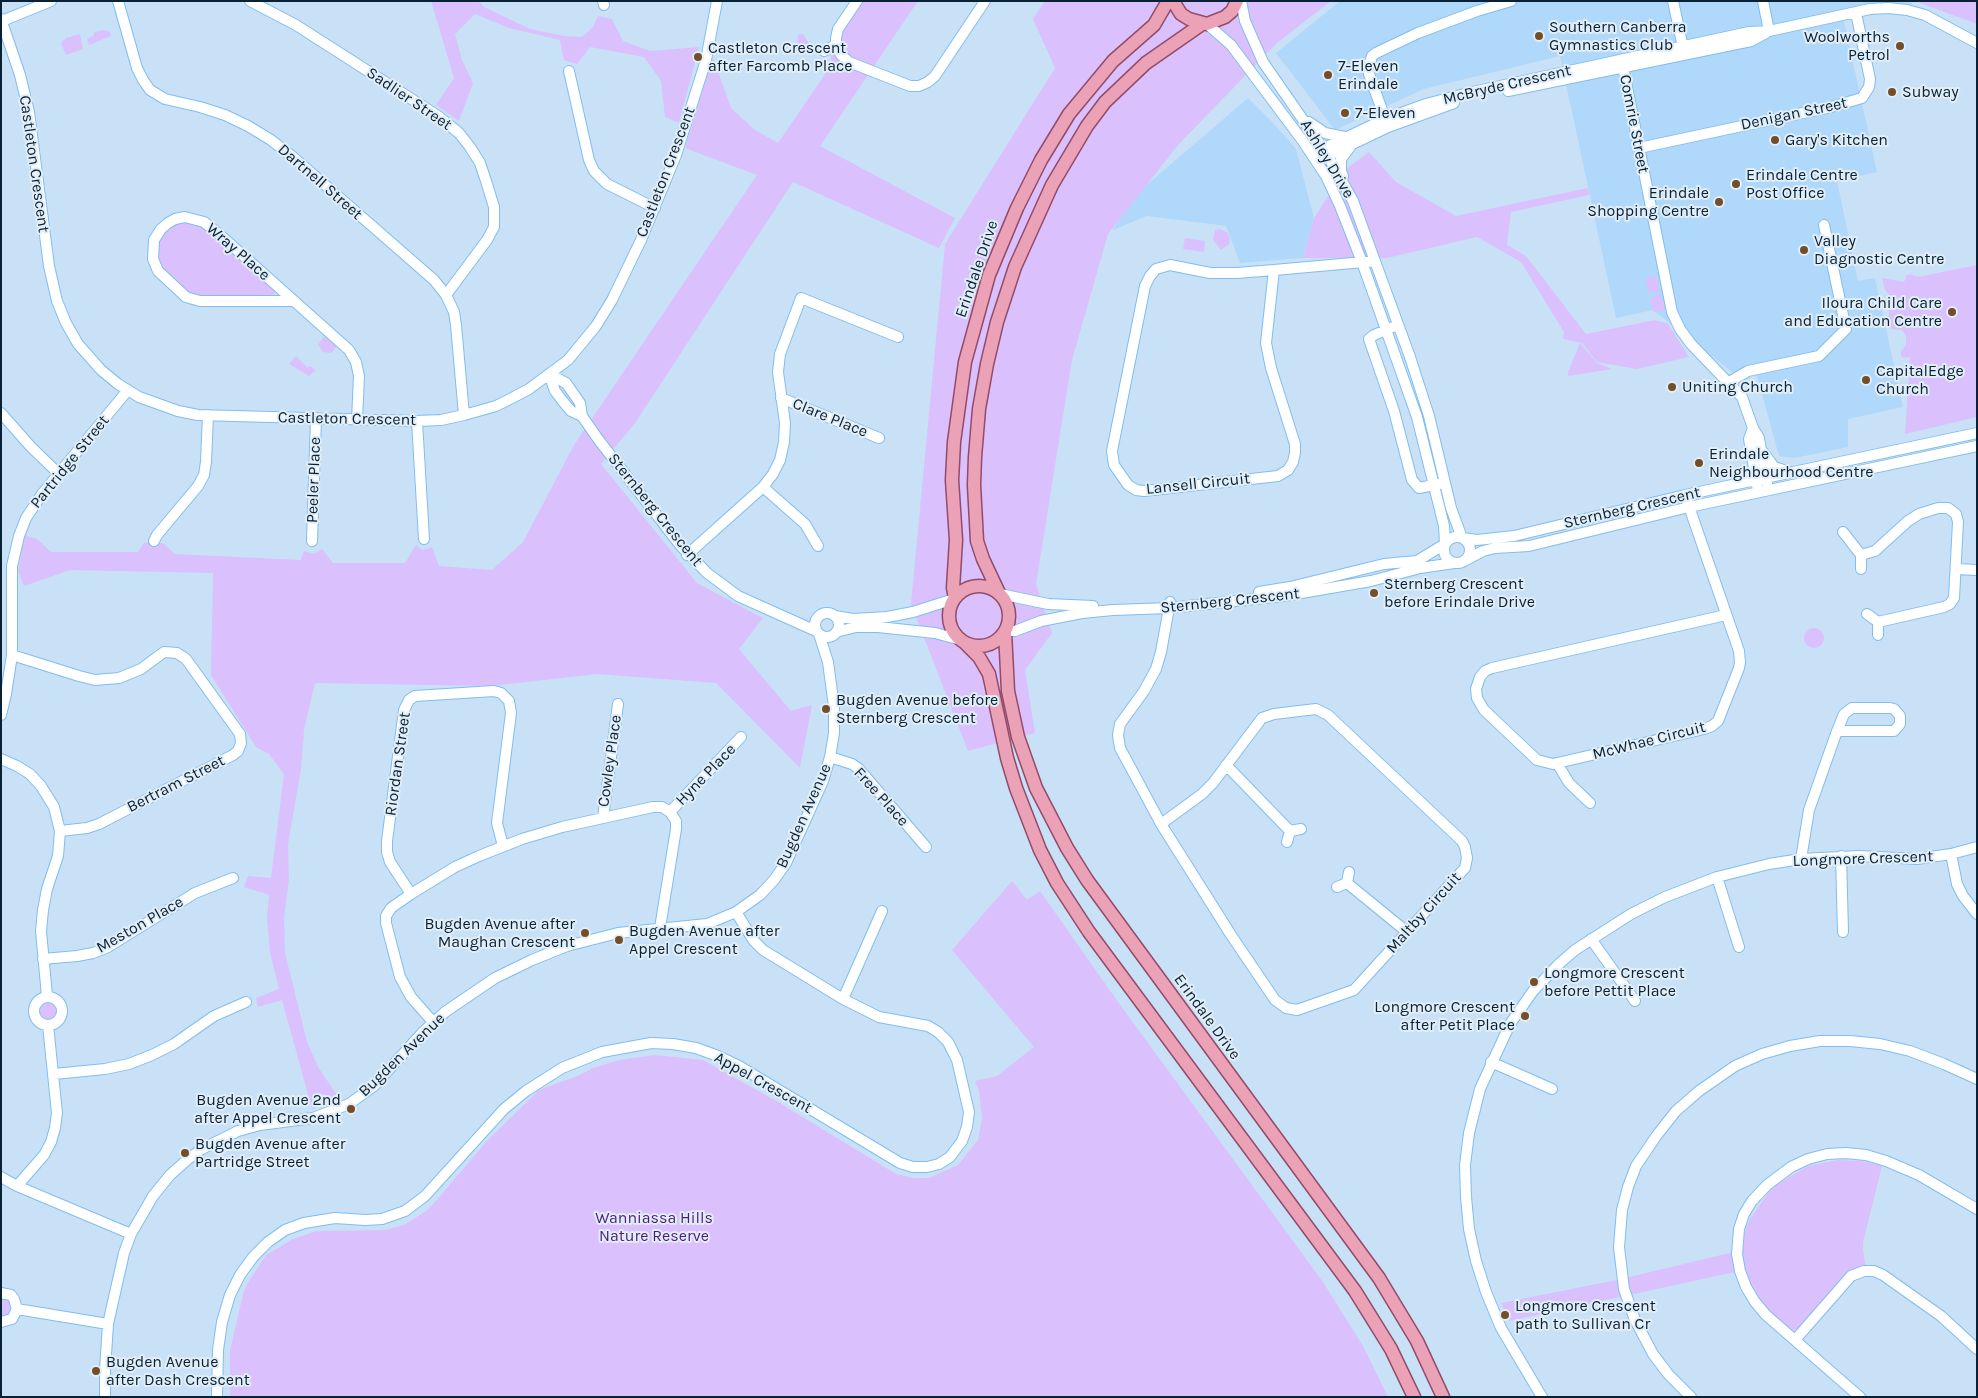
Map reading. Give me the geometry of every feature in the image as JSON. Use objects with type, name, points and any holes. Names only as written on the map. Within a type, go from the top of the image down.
[{"type":"main road","name":"Erindale Drive","points":[[954,599],[956,540],[952,480],[954,442],[966,362],[996,256],[1041,160],[1068,114],[1113,61],[1154,25],[1168,1]]},
{"type":"main road","points":[[1173,1],[1181,14],[1189,19],[1205,24]]},
{"type":"main road","points":[[962,641],[975,646],[986,645],[997,640],[1005,632],[1009,620],[1009,608],[983,559],[978,542],[975,514],[975,466],[977,425],[987,364],[1015,267],[1052,185],[1082,134],[1105,102],[1146,63],[1205,24],[1225,17],[1232,11],[1237,1]]},
{"type":"main road","points":[[1000,593],[990,588],[979,586],[963,590],[954,599],[949,618],[953,630],[979,657],[989,674],[1007,758],[1016,788],[1040,850],[1068,900],[1090,932],[1394,1346],[1420,1397]]},
{"type":"main road","name":"Erindale Drive","points":[[1005,632],[1008,691],[1018,738],[1036,788],[1067,848],[1087,880],[1379,1278],[1417,1341],[1443,1397]]},
{"type":"main road","points":[[1355,1291],[1390,1348],[1414,1397]]},
{"type":"street","points":[[2,20],[51,1]]},
{"type":"street","name":"Dartnell Street","points":[[118,1],[137,68],[142,80],[155,94],[165,99],[225,115],[271,140],[434,280],[446,295],[454,312],[464,416]]},
{"type":"street","name":"Sadlier Street","points":[[250,1],[296,25],[438,116],[459,133],[470,147],[480,163],[494,207],[494,227],[487,240],[446,295]]},
{"type":"street","name":"Castleton Crescent","points":[[2,20],[20,75],[29,112],[50,272],[57,301],[66,323],[85,353],[101,370],[128,390],[158,405],[178,411],[208,415],[417,421],[441,420],[464,416],[496,406],[529,389],[568,360],[592,332],[612,300],[654,208],[694,101],[706,60],[717,1]]},
{"type":"street","points":[[857,1],[838,29],[836,45],[841,55],[849,62],[905,85],[920,86],[935,76],[985,1]]},
{"type":"street","name":"Ashley Drive","points":[[1241,1],[1245,21],[1263,62],[1325,152],[1355,205],[1430,416],[1445,544]]},
{"type":"street","points":[[1387,123],[1369,74],[1369,62],[1376,53],[1418,33],[1477,11],[1511,1]]},
{"type":"street","points":[[1673,1],[1684,50]]},
{"type":"street","points":[[1763,1],[1769,31]]},
{"type":"street","name":"McBryde Crescent","points":[[1314,158],[1387,123],[1461,98],[1684,50],[1749,32],[1769,31],[1856,13],[1888,8],[1906,10],[1934,19],[1977,43]]},
{"type":"street","name":"Denigan Street","points":[[1639,148],[1831,107],[1862,98],[1870,86],[1870,79],[1856,13]]},
{"type":"street","name":"Ashley Drive","points":[[1205,24],[1231,45],[1326,176],[1362,262],[1387,330],[1439,484],[1463,538]]},
{"type":"street","points":[[824,51],[836,45]]},
{"type":"street","name":"Comrie Street","points":[[1622,63],[1675,320],[1691,344],[1742,397],[1753,428],[1760,438],[1762,450],[1761,479]]},
{"type":"street","points":[[569,71],[589,160],[594,172],[607,184],[654,208]]},
{"type":"street","points":[[1269,97],[1278,82]]},
{"type":"street","points":[[1302,117],[1324,133],[1352,139],[1341,159],[1341,171],[1346,181],[1347,191]]},
{"type":"street","name":"Wray Place","points":[[294,301],[200,301],[186,297],[163,276],[155,265],[152,253],[154,240],[161,229],[174,219],[185,217],[204,222],[294,301],[349,350],[356,362],[359,376],[357,420]]},
{"type":"street","points":[[1729,382],[1748,371],[1819,356],[1846,329],[1824,225]]},
{"type":"street","name":"Lansell Circuit","points":[[1274,270],[1266,343],[1271,368],[1295,444],[1293,462],[1288,470],[1278,476],[1144,491],[1136,490],[1128,485],[1114,465],[1112,451],[1145,286],[1156,269],[1170,265],[1210,272],[1237,273],[1375,261]]},
{"type":"street","points":[[687,554],[763,487],[776,467],[784,442],[785,423],[778,372],[780,354],[801,298],[898,337]]},
{"type":"street","points":[[1398,325],[1374,334],[1369,339],[1394,412],[1412,480],[1420,488],[1439,484]]},
{"type":"street","points":[[566,383],[568,360]]},
{"type":"street","name":"Sternberg Crescent","points":[[549,374],[566,383],[580,403],[582,416],[601,443],[687,554],[706,573],[738,596],[818,633]]},
{"type":"street","name":"Sternberg Crescent","points":[[549,374],[555,391],[571,411],[582,416]]},
{"type":"street","points":[[529,389],[539,388],[555,391]]},
{"type":"street","name":"Partridge Street","points":[[1,715],[12,655],[14,557],[26,518],[41,496],[128,390]]},
{"type":"street","name":"Clare Place","points":[[781,398],[879,438]]},
{"type":"street","points":[[1,413],[30,448],[59,474]]},
{"type":"street","points":[[154,541],[198,486],[204,475],[208,415]]},
{"type":"street","name":"Peeler Place","points":[[312,542],[316,418]]},
{"type":"street","points":[[417,421],[424,539]]},
{"type":"street","name":"Comrie Street","points":[[1753,428],[1749,439],[1763,491]]},
{"type":"street","name":"Sternberg Crescent","points":[[1463,538],[1477,540],[1514,536],[1685,495],[1977,433]]},
{"type":"street","name":"Sternberg Crescent","points":[[1466,560],[1483,551],[1495,548],[1528,546],[1689,507],[1977,446]]},
{"type":"street","points":[[1762,450],[1774,467],[1791,473]]},
{"type":"street","points":[[763,487],[805,524],[818,546]]},
{"type":"street","name":"McWhae Circuit","points":[[1685,495],[1739,651],[1740,662],[1722,714],[1712,726],[1557,763],[1545,763],[1537,760],[1484,710],[1477,698],[1473,684],[1485,671],[1492,668],[1726,615]]},
{"type":"street","points":[[1861,555],[1875,551],[1919,514],[1938,508],[1948,508],[1956,514],[1958,522],[1956,569],[1954,598],[1950,604],[1944,608],[1878,622],[1867,614]]},
{"type":"street","points":[[1843,532],[1861,555],[1861,569]]},
{"type":"street","points":[[1451,538],[1463,538],[1470,549],[1468,557],[1466,560],[1454,564],[1445,556],[1445,544],[1451,538]]},
{"type":"street","name":"Sternberg Crescent","points":[[1246,597],[1384,564],[1418,561],[1445,544]]},
{"type":"street","name":"Sternberg Crescent","points":[[1005,632],[1015,631],[1041,621],[1082,613],[1311,592],[1371,581],[1420,568],[1454,564]]},
{"type":"street","points":[[1956,569],[1977,570]]},
{"type":"street","name":"Sternberg Crescent","points":[[1000,593],[1064,606],[1170,605]]},
{"type":"street","points":[[954,599],[914,612],[887,617],[853,619],[825,613],[818,617],[814,624],[818,633],[828,637],[856,627],[878,627],[935,633],[962,641]]},
{"type":"street","name":"Maltby Circuit","points":[[1161,824],[1202,794],[1226,766],[1256,724],[1266,716],[1307,709],[1320,710],[1455,834],[1466,847],[1467,858],[1465,868],[1354,990],[1297,1010],[1286,1008],[1275,1000],[1231,936],[1161,824],[1120,748],[1118,735],[1120,724],[1144,691],[1156,669],[1170,605]]},
{"type":"street","points":[[835,616],[839,626],[836,633]]},
{"type":"street","name":"Sternberg Crescent","points":[[790,620],[804,621],[818,617]]},
{"type":"street","points":[[1878,622],[1878,635]]},
{"type":"street","name":"Bugden Avenue","points":[[818,633],[828,662]]},
{"type":"street","name":"Bugden Avenue","points":[[105,1397],[104,1370],[108,1324],[119,1271],[131,1234],[146,1207],[170,1175],[202,1149],[225,1136],[244,1129],[313,1118],[349,1104],[374,1086],[433,1022],[495,978],[532,960],[567,946],[599,937],[660,928],[696,926],[717,921],[736,912],[760,895],[786,863],[823,781],[830,757],[835,712],[828,650],[836,633]]},
{"type":"street","name":"Bertram Street","points":[[12,655],[95,680],[119,678],[141,669],[164,652],[177,653],[186,659],[238,728],[240,734],[241,743],[234,755],[99,824],[87,828],[60,831]]},
{"type":"street","name":"Riordan Street","points":[[411,894],[390,862],[387,852],[387,841],[404,710],[409,700],[415,696],[494,691],[501,693],[509,702],[511,713],[497,823],[503,846]]},
{"type":"street","name":"Cowley Place","points":[[603,818],[618,704]]},
{"type":"street","points":[[1801,859],[1809,810],[1837,731],[1844,714],[1852,708],[1890,708],[1894,709],[1900,716],[1900,724],[1894,731],[1837,731]]},
{"type":"street","name":"Hyne Place","points":[[670,812],[741,737]]},
{"type":"street","name":"Free Place","points":[[830,757],[852,764],[859,770],[926,847]]},
{"type":"street","points":[[1,759],[30,774],[41,786],[54,807],[60,831],[58,856],[46,890],[42,910],[41,931],[46,996]]},
{"type":"street","points":[[1557,763],[1569,783],[1590,803]]},
{"type":"street","points":[[1226,766],[1290,831]]},
{"type":"street","points":[[433,1022],[405,988],[400,977],[386,923],[386,916],[391,908],[455,867],[503,846],[562,827],[654,807],[670,812],[676,821],[676,829],[660,928]]},
{"type":"street","points":[[1290,831],[1301,829]]},
{"type":"street","points":[[1287,842],[1290,831]]},
{"type":"street","name":"Longmore Crescent","points":[[1542,1397],[1523,1367],[1492,1308],[1476,1261],[1469,1229],[1466,1197],[1466,1165],[1469,1134],[1475,1104],[1491,1062],[1510,1024],[1533,991],[1560,962],[1591,939],[1631,914],[1664,897],[1717,877],[1769,864],[1801,859],[1841,856],[1917,858],[1951,854],[1977,847]]},
{"type":"street","points":[[1951,854],[1958,884],[1963,896],[1977,914]]},
{"type":"street","points":[[1841,856],[1843,932]]},
{"type":"street","points":[[1347,883],[1349,872]]},
{"type":"street","points":[[1717,877],[1738,947]]},
{"type":"street","name":"Meston Place","points":[[44,959],[77,956],[93,953],[108,947],[195,893],[234,878]]},
{"type":"street","points":[[1347,883],[1407,932]]},
{"type":"street","points":[[1337,887],[1347,883]]},
{"type":"street","points":[[843,999],[882,911]]},
{"type":"street","name":"Appel Crescent","points":[[217,1397],[218,1350],[222,1322],[230,1295],[252,1257],[268,1242],[285,1230],[304,1223],[335,1218],[382,1219],[405,1211],[424,1196],[504,1110],[526,1091],[562,1068],[602,1052],[651,1043],[696,1048],[739,1066],[900,1163],[913,1167],[926,1167],[939,1164],[950,1157],[962,1141],[967,1127],[969,1112],[957,1060],[948,1042],[938,1032],[928,1026],[879,1017],[843,999],[763,950],[754,941],[736,912]]},
{"type":"street","points":[[1591,939],[1635,1001]]},
{"type":"street","points":[[46,996],[57,1000],[62,1010],[58,1020],[48,1025]]},
{"type":"street","points":[[46,996],[36,1002],[34,1015],[37,1020],[48,1025]]},
{"type":"street","points":[[54,1074],[105,1069],[145,1058],[174,1044],[214,1016],[246,1002]]},
{"type":"street","points":[[17,1186],[28,1175],[51,1142],[55,1128],[57,1113],[48,1025]]},
{"type":"street","points":[[1691,1397],[1668,1374],[1653,1354],[1635,1320],[1624,1289],[1619,1247],[1622,1210],[1636,1166],[1676,1111],[1710,1082],[1735,1066],[1762,1054],[1790,1046],[1820,1041],[1880,1044],[1910,1051],[1977,1079]]},
{"type":"street","points":[[1491,1062],[1552,1089]]},
{"type":"street","points":[[1860,1397],[1755,1302],[1743,1279],[1737,1254],[1739,1229],[1744,1214],[1752,1201],[1775,1178],[1799,1163],[1827,1154],[1846,1153],[1866,1155],[1920,1175],[1977,1209]]},
{"type":"street","points":[[1,1177],[17,1186],[131,1234]]},
{"type":"street","points":[[1795,1340],[1851,1276],[1864,1271],[1874,1271],[1883,1275],[1941,1316],[1977,1349]]},
{"type":"street","points":[[1,1293],[11,1295],[17,1309],[12,1319],[1,1322]]},
{"type":"street","points":[[17,1309],[108,1324]]},
{"type":"shaded area","points":[[1340,1],[1911,1],[1912,6],[1844,21],[1877,172],[1837,181],[1858,281],[1875,278],[1903,407],[1848,419],[1848,447],[1795,458],[1779,456],[1757,376],[1732,372],[1653,310],[1616,318],[1560,56],[1424,89],[1335,130],[1276,53]]},
{"type":"shaded area","points":[[1248,98],[1296,149],[1314,218],[1303,258],[1240,263],[1226,226],[1147,216],[1113,230],[1126,208],[1143,188]]},
{"type":"green space","points":[[431,1],[479,1],[484,7],[530,29],[564,36],[582,37],[593,27],[598,16],[612,19],[623,41],[650,51],[699,47],[679,123],[665,117],[661,81],[644,57],[590,47],[577,64],[564,60],[560,40],[509,28],[475,14],[455,34],[462,60],[473,83],[459,121],[436,105],[454,78]]},
{"type":"green space","points":[[860,1],[918,1],[820,146],[955,218],[939,248],[793,182],[635,423],[601,464],[697,583],[763,618],[739,649],[791,711],[812,705],[800,768],[716,683],[597,674],[491,686],[315,683],[304,730],[301,769],[288,844],[289,879],[284,918],[285,953],[307,1042],[318,1067],[339,1098],[312,1109],[282,1000],[258,1007],[256,998],[279,989],[270,953],[267,917],[269,895],[244,887],[248,876],[271,878],[284,774],[269,754],[256,747],[211,675],[213,573],[70,570],[24,586],[18,571],[24,535],[37,539],[51,552],[138,552],[144,543],[154,541],[164,544],[175,554],[301,560],[304,551],[314,554],[322,549],[333,563],[405,563],[416,545],[422,550],[432,547],[439,566],[492,570],[523,542],[574,445],[757,175],[685,148],[713,57],[731,108],[755,130],[778,143],[830,67],[832,46]]},
{"type":"green space","points":[[1045,1],[1331,1],[1277,43],[1178,145],[1108,234],[1072,360],[1036,584],[1052,633],[1025,670],[1035,733],[968,751],[911,604],[945,244],[1055,68],[1033,19]]},
{"type":"green space","points":[[1919,1],[1977,1],[1977,24],[1920,3]]},
{"type":"green space","points":[[103,30],[110,32],[111,36],[89,45],[87,39],[93,36],[95,32]]},
{"type":"green space","points":[[80,34],[83,49],[66,55],[61,43],[66,38]]},
{"type":"green space","points":[[803,34],[809,46],[802,48],[797,45],[798,35]]},
{"type":"green space","points":[[1369,152],[1396,182],[1456,216],[1588,188],[1589,195],[1511,212],[1507,245],[1526,256],[1586,334],[1655,320],[1668,324],[1689,357],[1637,369],[1597,362],[1582,343],[1563,339],[1564,332],[1521,262],[1477,237],[1387,258],[1303,258],[1314,218],[1345,170]]},
{"type":"green space","points":[[181,221],[201,224],[275,289],[274,297],[196,298],[174,283],[157,261],[156,245],[165,229]]},
{"type":"green space","points":[[1220,229],[1227,232],[1230,238],[1229,244],[1221,250],[1213,240],[1215,230]]},
{"type":"green space","points":[[1185,238],[1205,241],[1204,252],[1183,249]]},
{"type":"green space","points":[[1977,265],[1977,417],[1905,434],[1910,357],[1903,358],[1901,356],[1901,351],[1906,345],[1906,336],[1902,330],[1889,327],[1889,311],[1892,302],[1891,297],[1885,290],[1882,278],[1904,282],[1907,275],[1911,274],[1918,277]]},
{"type":"green space","points":[[1650,276],[1657,277],[1660,291],[1649,293],[1646,280]]},
{"type":"green space","points":[[1661,294],[1665,310],[1653,312],[1650,298]]},
{"type":"green space","points":[[324,336],[337,346],[331,353],[323,352],[318,345]]},
{"type":"green space","points":[[1580,343],[1597,363],[1612,369],[1568,376]]},
{"type":"green space","points":[[296,356],[308,368],[310,366],[316,370],[309,376],[289,364]]},
{"type":"green space","points":[[1814,628],[1821,631],[1824,638],[1821,645],[1814,648],[1807,645],[1804,638],[1807,631]]},
{"type":"green space","name":"Wanniassa Hills Nature Reserve","points":[[1012,881],[1027,900],[1040,891],[1118,1002],[1323,1282],[1363,1346],[1388,1397],[230,1397],[230,1351],[243,1294],[247,1284],[266,1255],[293,1239],[316,1231],[386,1230],[404,1225],[426,1211],[435,1202],[487,1141],[539,1090],[580,1075],[593,1068],[619,1060],[655,1055],[703,1060],[778,1102],[896,1174],[914,1178],[929,1178],[958,1165],[978,1140],[982,1119],[979,1091],[975,1081],[997,1076],[1034,1047],[952,950]]},
{"type":"green space","points":[[49,1000],[57,1003],[60,1011],[57,1019],[49,1022],[41,1019],[38,1011],[41,1003]]},
{"type":"green space","points":[[1838,1160],[1862,1161],[1882,1166],[1863,1242],[1866,1268],[1798,1329],[1791,1330],[1785,1327],[1757,1299],[1743,1268],[1735,1272],[1509,1321],[1501,1303],[1617,1280],[1742,1250],[1746,1228],[1750,1219],[1776,1185],[1808,1166]]},
{"type":"green space","points":[[1,1296],[13,1304],[11,1314],[1,1318]]},
{"type":"place","name":"Southern Canberra Gymnastics Club","points":[[1539,36]]},
{"type":"place","name":"Woolworths Petrol","points":[[1900,46]]},
{"type":"place","name":"Castleton Crescent after Farcomb Place","points":[[698,57]]},
{"type":"place","name":"7-Eleven Erindale","points":[[1328,75]]},
{"type":"place","name":"Subway","points":[[1892,92]]},
{"type":"place","name":"7-Eleven","points":[[1345,113]]},
{"type":"place","name":"Gary's Kitchen","points":[[1775,140]]},
{"type":"place","name":"Erindale Centre Post Office","points":[[1736,184]]},
{"type":"place","name":"Erindale Shopping Centre","points":[[1719,202]]},
{"type":"place","name":"Valley Diagnostic Centre","points":[[1804,250]]},
{"type":"place","name":"Iloura Child Care and Education Centre","points":[[1952,312]]},
{"type":"place","name":"CapitalEdge Church","points":[[1866,380]]},
{"type":"place","name":"Uniting Church","points":[[1672,387]]},
{"type":"place","name":"Erindale Neighbourhood Centre","points":[[1699,463]]},
{"type":"place","name":"Sternberg Crescent before Erindale Drive","points":[[1374,593]]},
{"type":"place","name":"Bugden Avenue before Sternberg Crescent","points":[[826,709]]},
{"type":"place","name":"Bugden Avenue after Maughan Crescent","points":[[585,933]]},
{"type":"place","name":"Bugden Avenue after Appel Crescent","points":[[619,940]]},
{"type":"place","name":"Longmore Crescent before Pettit Place","points":[[1534,982]]},
{"type":"place","name":"Longmore Crescent after Petit Place","points":[[1525,1016]]},
{"type":"place","name":"Bugden Avenue 2nd after Appel Crescent","points":[[351,1109]]},
{"type":"place","name":"Bugden Avenue after Partridge Street","points":[[185,1153]]},
{"type":"place","name":"Longmore Crescent path to Sullivan Cr","points":[[1505,1315]]},
{"type":"place","name":"Bugden Avenue after Dash Crescent","points":[[96,1371]]}]
